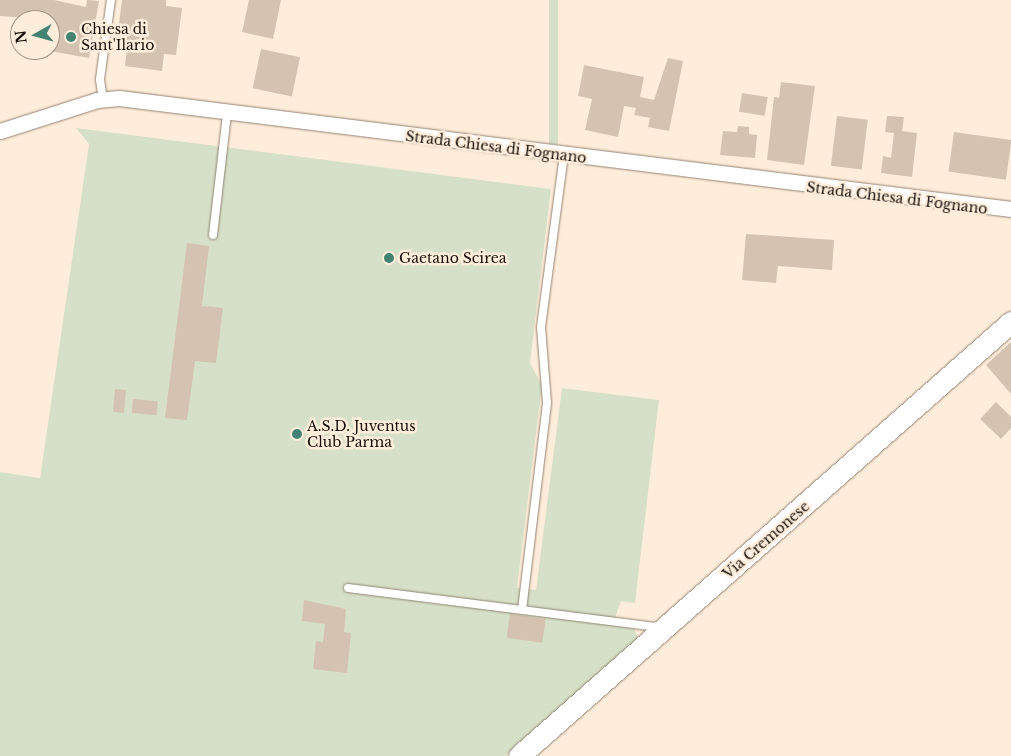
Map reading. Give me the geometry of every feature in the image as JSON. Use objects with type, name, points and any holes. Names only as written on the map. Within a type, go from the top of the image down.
[{"type":"main road","name":"Via Cremonese","points":[[519,756],[1011,322]]},
{"type":"street","name":"Strada Chiesa di Fognano","points":[[0,131],[102,99],[1003,210],[1011,219]]},
{"type":"lane","points":[[102,99],[100,79],[111,0]]},
{"type":"lane","points":[[213,235],[227,114]]},
{"type":"lane","points":[[522,610],[548,403],[541,327],[564,155]]},
{"type":"lane","points":[[348,588],[665,628]]},
{"type":"green space","points":[[549,0],[558,0],[558,144],[549,144]]},
{"type":"green space","name":"A.S.D. Juventus Club Parma","points":[[76,128],[551,189],[530,363],[542,385],[517,588],[536,590],[562,388],[659,400],[635,603],[621,601],[613,623],[634,627],[638,639],[505,756],[0,756],[0,472],[40,478],[89,144]]},
{"type":"building","name":"Chiesa di Sant'Ilario","points":[[0,0],[54,0],[86,7],[87,0],[99,1],[89,58],[60,53],[60,10],[10,10],[10,17],[0,16]]},
{"type":"building","points":[[122,0],[166,0],[166,6],[182,8],[176,55],[164,54],[162,71],[125,66],[127,49],[116,47]]},
{"type":"building","points":[[249,0],[281,0],[273,39],[242,32]]},
{"type":"building","points":[[261,49],[300,57],[292,96],[253,88]]},
{"type":"building","points":[[668,58],[683,61],[669,131],[648,127],[650,118],[634,115],[636,108],[624,106],[618,137],[585,130],[592,99],[578,96],[584,65],[644,77],[640,97],[654,100]]},
{"type":"building","points":[[781,82],[815,86],[804,165],[767,160],[774,97],[779,98]]},
{"type":"building","points":[[742,93],[768,97],[765,116],[739,112]]},
{"type":"building","points":[[837,116],[868,120],[862,169],[831,166]]},
{"type":"building","points":[[887,116],[904,117],[902,131],[917,133],[912,177],[881,173],[883,156],[891,158],[894,133],[885,132]]},
{"type":"building","points":[[738,126],[749,127],[749,134],[757,135],[755,158],[720,155],[723,131],[737,132]]},
{"type":"building","points":[[954,132],[1011,140],[1006,180],[948,172]]},
{"type":"building","points":[[746,234],[834,240],[832,270],[778,266],[776,283],[742,280]]},
{"type":"building","points":[[187,243],[209,246],[202,306],[223,308],[216,363],[195,361],[187,420],[165,418]]},
{"type":"building","points":[[1011,342],[1011,394],[986,365]]},
{"type":"building","points":[[115,389],[126,390],[124,413],[113,412]]},
{"type":"building","points":[[133,399],[158,401],[157,415],[132,413]]},
{"type":"building","points":[[996,402],[1011,417],[1011,428],[1001,439],[980,419]]},
{"type":"building","points":[[304,600],[346,609],[344,632],[351,633],[347,673],[313,669],[316,641],[323,642],[325,624],[302,621]]},
{"type":"building","points":[[510,614],[546,619],[542,643],[507,638]]},
{"type":"place","name":"Chiesa di Sant'Ilario","points":[[71,37]]},
{"type":"place","name":"Gaetano Scirea","points":[[389,258]]},
{"type":"place","name":"A.S.D. Juventus Club Parma","points":[[297,434]]}]
